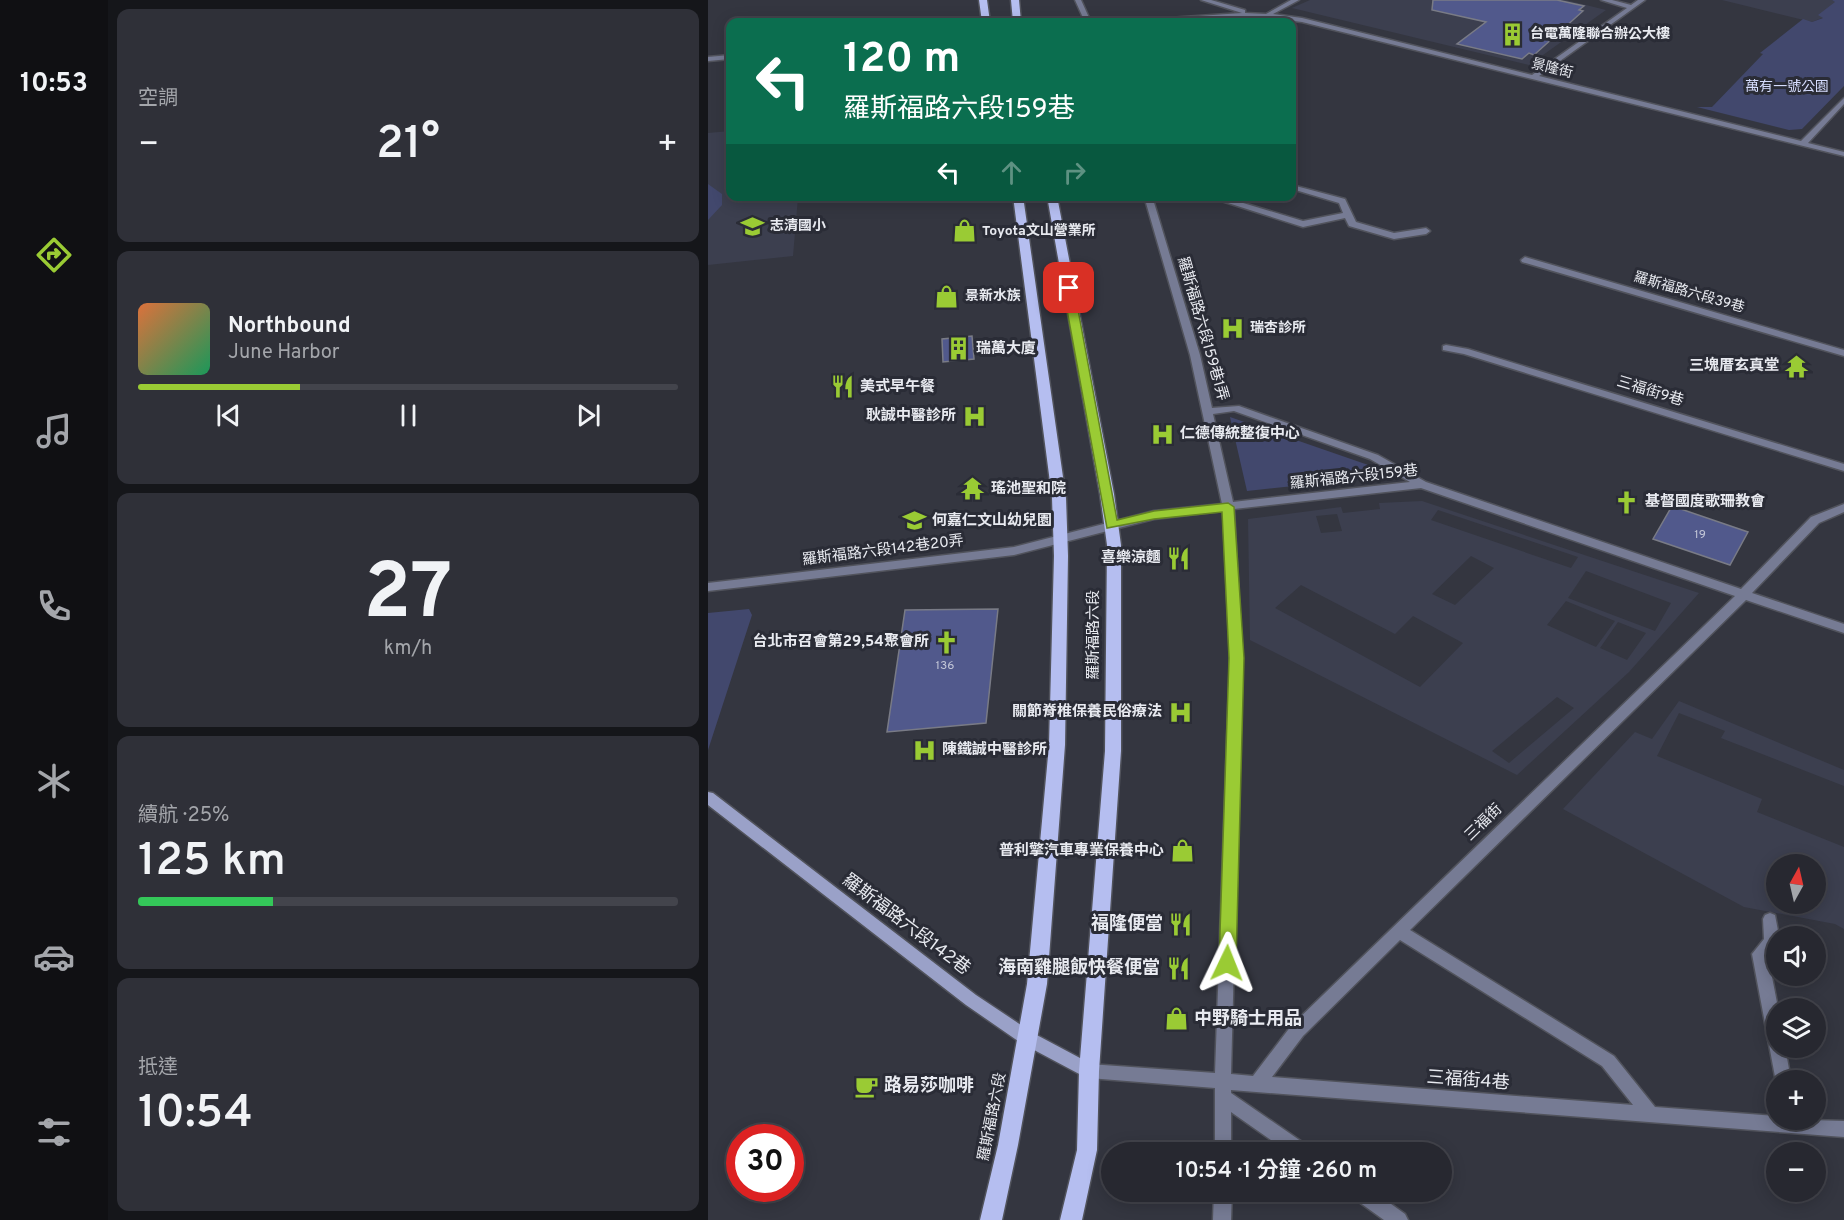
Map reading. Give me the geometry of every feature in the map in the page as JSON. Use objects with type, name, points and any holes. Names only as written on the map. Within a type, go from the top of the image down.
[{"type":"main road","points":[[982,0],[985,18]]},
{"type":"main road","points":[[1015,0],[1017,18]]},
{"type":"main road","name":"羅斯福路六段","points":[[991,1220],[1008,1145],[1037,984],[1057,745],[1061,538],[1059,498],[1019,201]]},
{"type":"main road","name":"羅斯福路六段","points":[[1053,201],[1114,545],[1113,751],[1089,1071],[1087,1150],[1071,1220]]},
{"type":"street","points":[[1078,0],[1086,18]]},
{"type":"street","name":"景隆街","points":[[1204,0],[1253,14]]},
{"type":"street","points":[[1269,14],[1296,0]]},
{"type":"street","points":[[1604,0],[1632,7]]},
{"type":"street","points":[[1533,77],[1642,0]]},
{"type":"street","name":"景隆街","points":[[1196,18],[1253,14],[1269,14],[1286,18]]},
{"type":"street","name":"景隆街","points":[[1296,20],[1844,154]]},
{"type":"street","points":[[708,59],[726,57]]},
{"type":"street","points":[[1803,143],[1844,100]]},
{"type":"street","points":[[1296,188],[1342,201],[1352,224],[1394,236],[1426,231]]},
{"type":"street","name":"羅斯福路六段159巷1弄","points":[[1149,201],[1209,411],[1228,507],[1236,658],[1223,1142]]},
{"type":"street","points":[[1227,201],[1303,224],[1348,215]]},
{"type":"street","name":"羅斯福路六段39巷","points":[[1526,260],[1844,353]]},
{"type":"street","name":"三福街9巷","points":[[1446,348],[1465,351],[1844,468]]},
{"type":"street","points":[[1209,411],[1235,408],[1374,457],[1422,484]]},
{"type":"street","name":"羅斯福路六段159巷","points":[[1061,538],[1154,515],[1422,484],[1744,594]]},
{"type":"street","name":"三福街","points":[[1257,1084],[1297,1031],[1744,594],[1815,520],[1844,508]]},
{"type":"street","name":"羅斯福路六段142巷20弄","points":[[708,587],[1014,551],[1061,538]]},
{"type":"street","points":[[1744,594],[1844,629]]},
{"type":"street","name":"羅斯福路六段142巷","points":[[708,797],[924,966],[1028,1038],[1089,1071]]},
{"type":"street","points":[[1768,998],[1760,954],[1772,941],[1770,919]]},
{"type":"street","points":[[1398,931],[1608,1061],[1651,1114]]},
{"type":"street","name":"三福街4巷","points":[[1089,1071],[1223,1089],[1257,1084],[1766,1121]]},
{"type":"street","points":[[1223,1089],[1289,1142]]},
{"type":"street","name":"三福街4巷","points":[[1826,1127],[1844,1129]]},
{"type":"street","points":[[1222,1202],[1222,1220]]},
{"type":"street","points":[[1374,1202],[1399,1220]]},
{"type":"shaded area","points":[[1310,0],[1566,0],[1606,10],[1529,65],[1292,8]]},
{"type":"shaded area","points":[[1722,0],[1832,0],[1836,2],[1824,17],[1812,22]]},
{"type":"shaded area","name":"志清國小","points":[[726,131],[726,201],[798,201],[793,256],[708,265],[708,133]]},
{"type":"shaded area","points":[[1422,501],[1699,593],[1629,672],[1517,775],[1250,640],[1248,519],[1341,507],[1343,513],[1380,509],[1379,503]],"holes":[[[1438,510],[1578,557],[1571,568],[1431,520]],[[1337,514],[1342,531],[1321,533],[1316,516]],[[1471,556],[1494,568],[1455,605],[1432,594]],[[1586,571],[1671,603],[1655,631],[1568,598]],[[1301,585],[1395,634],[1413,616],[1463,643],[1420,687],[1275,608]],[[1566,601],[1615,621],[1596,647],[1547,625]],[[1618,622],[1646,633],[1627,660],[1600,648]],[[1557,697],[1574,708],[1509,763],[1492,751]]]},
{"type":"shaded area","points":[[1679,701],[1844,770],[1844,786],[1721,738],[1725,731],[1679,713],[1657,756],[1762,799],[1757,812],[1844,847],[1844,929],[1835,924],[1781,914],[1826,914],[1826,854],[1766,854],[1766,911],[1744,907],[1563,809],[1635,732],[1652,739]]},
{"type":"green space","name":"萬有一號公園","points":[[1832,0],[1844,0],[1844,86],[1802,129],[1789,130],[1697,107],[1712,107],[1763,54],[1760,53],[1803,19],[1812,22],[1823,18],[1818,15],[1835,2]]},
{"type":"green space","points":[[708,184],[722,194],[722,205],[708,220]]},
{"type":"green space","points":[[1230,417],[1374,467],[1370,478],[1247,491]]},
{"type":"green space","points":[[749,609],[752,615],[708,750],[708,613]]},
{"type":"building","name":"台電萬隆聯合辦公大樓","points":[[1433,0],[1557,0],[1584,6],[1579,10],[1583,11],[1534,55],[1529,53],[1522,59],[1457,44],[1486,22],[1432,10]]},
{"type":"building","name":"瑞萬大廈","points":[[972,336],[974,359],[943,362],[942,339]]},
{"type":"building","points":[[1672,506],[1748,532],[1730,565],[1653,539]]},
{"type":"building","points":[[998,609],[986,723],[887,732],[905,610]]},
{"type":"place","name":"台電萬隆聯合辦公大樓","points":[[1512,34]]},
{"type":"place","name":"志清國小","points":[[752,226]]},
{"type":"place","name":"Toyota文山營業所","points":[[964,231]]},
{"type":"place","name":"景新水族","points":[[947,296]]},
{"type":"place","name":"瑞杏診所","points":[[1232,328]]},
{"type":"place","name":"瑞萬大廈","points":[[958,349]]},
{"type":"place","name":"三塊厝玄真堂","points":[[1797,366]]},
{"type":"place","name":"美式早午餐","points":[[842,387]]},
{"type":"place","name":"耿誠中醫診所","points":[[974,416]]},
{"type":"place","name":"仁德傳統整復中心","points":[[1162,434]]},
{"type":"place","name":"瑤池聖和院","points":[[973,489]]},
{"type":"place","name":"基督國度歌珊教會","points":[[1627,502]]},
{"type":"place","name":"何嘉仁文山幼兒園","points":[[914,521]]},
{"type":"place","name":"喜樂涼麵","points":[[1179,558]]},
{"type":"place","name":"台北市召會第29,54聚會所","points":[[947,642]]},
{"type":"place","name":"關節脊椎保養民俗療法","points":[[1180,712]]},
{"type":"place","name":"陳鐵誠中醫診所","points":[[924,750]]},
{"type":"place","name":"普利擎汽車專業保養中心","points":[[1182,851]]},
{"type":"place","name":"福隆便當","points":[[1181,924]]},
{"type":"place","name":"海南雞腿飯快餐便當","points":[[1178,968]]},
{"type":"place","name":"中野騎士用品","points":[[1176,1019]]},
{"type":"place","name":"路易莎咖啡","points":[[866,1086]]},
{"type":"route","points":[[1069,288],[1111,525],[1154,515],[1228,507],[1236,658],[1227,963]]}]
